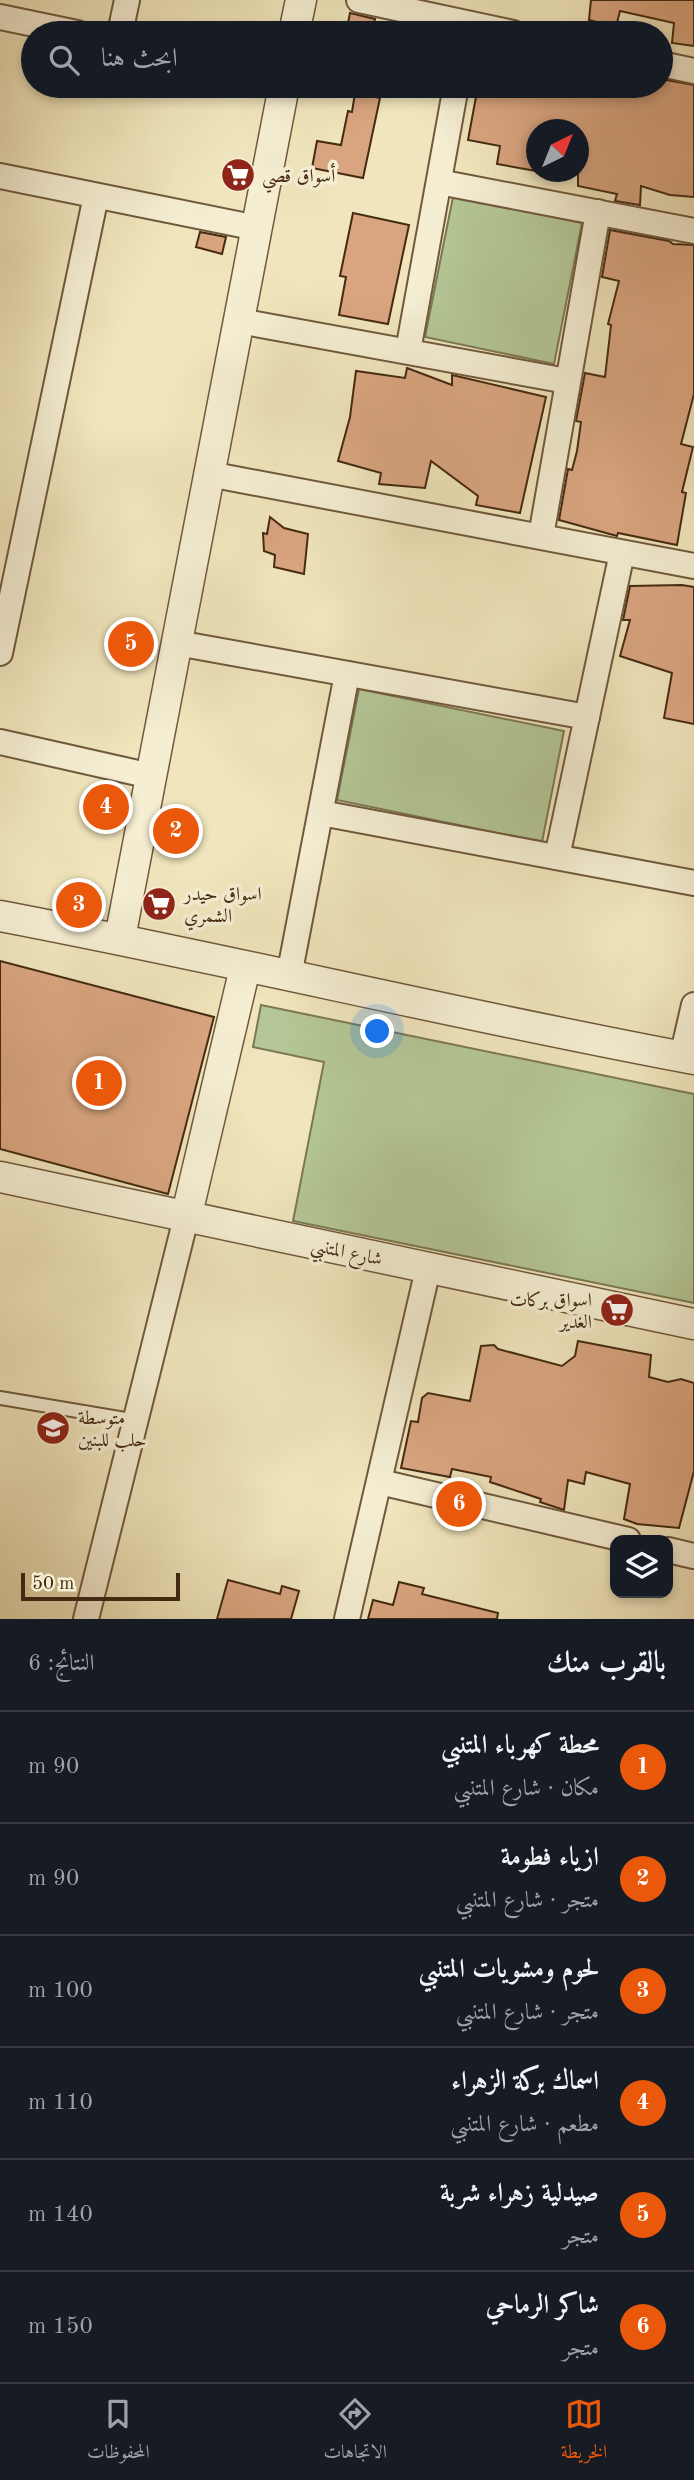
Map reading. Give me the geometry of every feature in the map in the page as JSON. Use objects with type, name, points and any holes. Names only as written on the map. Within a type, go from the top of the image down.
[{"type":"street","points":[[123,21],[127,0]]},
{"type":"street","points":[[297,21],[301,0]]},
{"type":"street","points":[[359,0],[437,21]]},
{"type":"street","points":[[0,17],[21,21]]},
{"type":"street","points":[[673,67],[694,71]]},
{"type":"street","points":[[120,938],[282,98]]},
{"type":"street","points":[[408,351],[454,98]]},
{"type":"street","points":[[0,176],[257,228]]},
{"type":"street","points":[[439,183],[694,231]]},
{"type":"street","points":[[0,653],[96,195]]},
{"type":"street","points":[[541,536],[598,212]]},
{"type":"street","points":[[239,321],[567,381]]},
{"type":"street","points":[[209,474],[694,566]]},
{"type":"street","points":[[557,857],[622,552]]},
{"type":"street","points":[[177,643],[587,718]]},
{"type":"street","points":[[289,976],[348,674]]},
{"type":"street","points":[[0,742],[151,776]]},
{"type":"street","points":[[321,813],[694,883]]},
{"type":"street","points":[[0,916],[120,938],[245,968],[688,1058],[694,1005]]},
{"type":"street","points":[[86,1619],[137,1420],[245,968]]},
{"type":"street","name":"شارع المتنبي","points":[[0,1177],[694,1324]]},
{"type":"street","points":[[348,1619],[428,1269]]},
{"type":"street","points":[[380,1482],[610,1536]]},
{"type":"street","points":[[673,1551],[694,1556]]},
{"type":"lane","points":[[0,1398],[137,1420]]},
{"type":"green space","points":[[453,197],[582,223],[554,364],[425,337]]},
{"type":"green space","points":[[359,689],[564,731],[542,842],[337,800]]},
{"type":"green space","points":[[261,1005],[694,1094],[694,1303],[293,1221],[324,1062],[253,1047]]},
{"type":"building","points":[[591,0],[694,0],[694,46],[673,43],[673,21],[620,11],[618,21],[589,20]]},
{"type":"building","points":[[350,13],[375,19],[375,21],[348,21]]},
{"type":"building","points":[[673,81],[694,85],[694,197],[670,195],[641,186],[640,205],[615,201],[617,194],[578,186],[578,182],[589,182],[589,119],[526,119],[526,169],[497,164],[500,146],[468,140],[476,98],[673,98]]},
{"type":"building","points":[[354,98],[380,98],[363,178],[312,168],[317,141],[341,145],[348,111],[352,112]]},
{"type":"building","points":[[353,213],[409,225],[388,324],[339,315],[346,277],[340,276]]},
{"type":"building","points":[[610,230],[673,244],[694,245],[694,394],[681,444],[693,447],[682,492],[686,493],[677,545],[618,533],[617,536],[559,520],[568,469],[572,470],[577,451],[581,422],[576,421],[585,373],[605,377],[611,325],[608,324],[619,281],[602,277]]},
{"type":"building","points":[[200,232],[226,237],[222,254],[196,247]]},
{"type":"building","points":[[407,368],[452,385],[452,375],[546,397],[520,513],[476,505],[478,496],[431,461],[425,488],[379,484],[381,473],[338,461],[350,417],[356,371],[405,378]]},
{"type":"building","points":[[270,517],[284,528],[308,534],[304,574],[274,567],[275,555],[264,551],[263,533],[267,534]]},
{"type":"building","points":[[630,586],[694,587],[694,724],[664,718],[672,673],[620,656],[630,620],[623,620]]},
{"type":"building","points":[[0,961],[214,1017],[168,1194],[0,1149]]},
{"type":"building","points":[[578,1341],[651,1355],[649,1377],[668,1382],[681,1379],[694,1383],[694,1471],[679,1528],[637,1524],[624,1519],[630,1484],[586,1472],[584,1484],[568,1480],[564,1510],[540,1502],[541,1499],[490,1482],[491,1477],[452,1469],[450,1477],[401,1468],[411,1421],[418,1422],[422,1398],[428,1393],[470,1401],[481,1346],[494,1345],[498,1349],[562,1366],[575,1356]]},
{"type":"building","points":[[228,1580],[280,1594],[282,1586],[299,1591],[291,1619],[217,1619]]},
{"type":"building","points":[[399,1582],[424,1588],[422,1594],[498,1613],[497,1619],[368,1619],[373,1600],[393,1605]]},
{"type":"place","name":"أسواق قصي","points":[[238,175]]},
{"type":"place","name":"صيدلية زهراء شربة","points":[[131,644]]},
{"type":"place","name":"اسماك بركة الزهراء","points":[[106,807]]},
{"type":"place","name":"ازياء فطومة","points":[[176,831]]},
{"type":"place","name":"اسواق حيدر الشمري","points":[[159,904]]},
{"type":"place","name":"لحوم ومشويات المتنبي","points":[[79,905]]},
{"type":"place","name":"محطة كهرباء المتنبي","points":[[99,1083]]},
{"type":"place","name":"اسواق بركات الغدير","points":[[617,1310]]},
{"type":"place","name":"متوسطة حلب للبنين","points":[[53,1428]]},
{"type":"place","name":"شاكر الرماحي","points":[[459,1504]]}]
